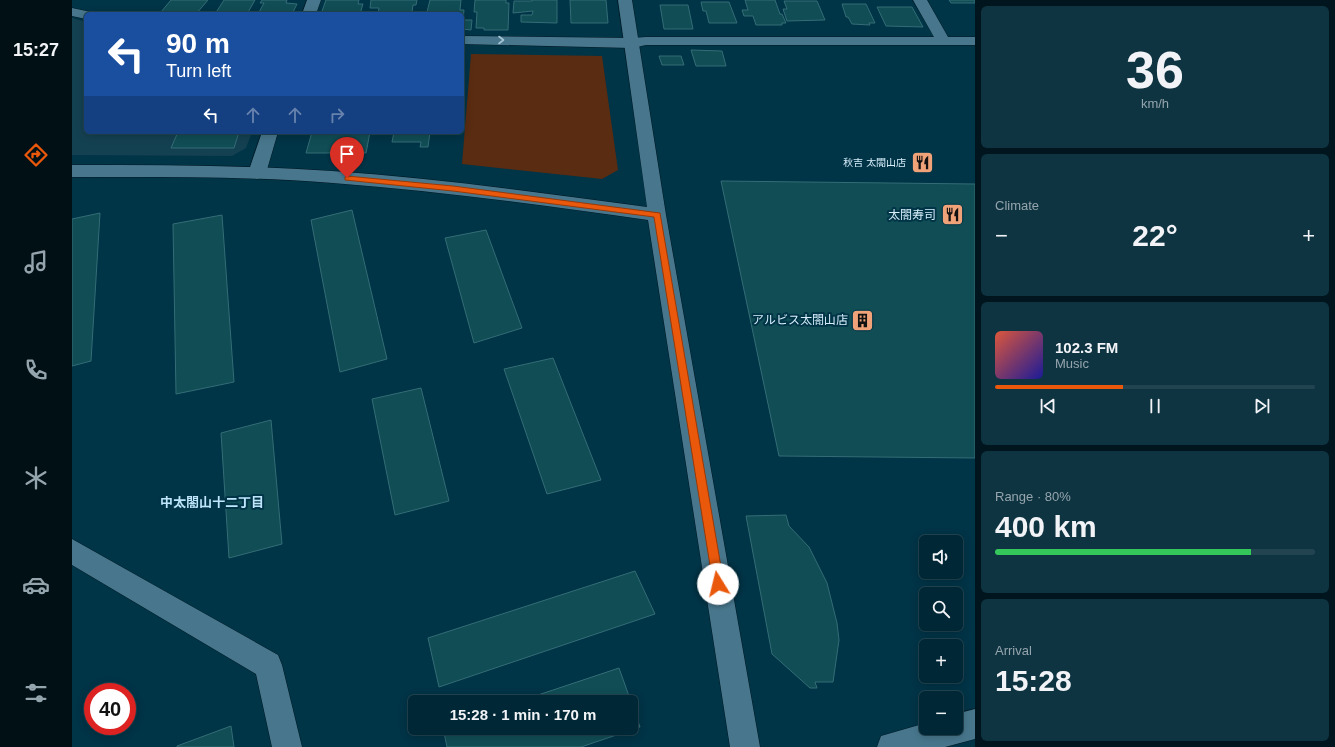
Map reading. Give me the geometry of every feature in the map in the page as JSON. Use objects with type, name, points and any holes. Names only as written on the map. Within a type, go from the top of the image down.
[{"type":"street","points":[[310,12],[314,0]]},
{"type":"street","points":[[625,0],[658,214],[745,747]]},
{"type":"street","points":[[920,0],[943,40]]},
{"type":"street","points":[[72,12],[84,15]]},
{"type":"street","points":[[464,40],[632,43],[646,40],[975,41]]},
{"type":"street","points":[[257,173],[269,134]]},
{"type":"street","points":[[72,171],[257,173],[332,177],[453,188],[658,214]]},
{"type":"street","points":[[72,551],[268,665],[287,747]]},
{"type":"street","points":[[892,747],[975,724]]},
{"type":"shaded area","points":[[72,18],[84,21],[84,134],[251,134],[246,148],[232,156],[72,155]]},
{"type":"shaded area","points":[[471,54],[602,56],[618,170],[602,179],[462,164]]},
{"type":"building","points":[[171,0],[208,0],[198,12],[161,12]]},
{"type":"building","points":[[224,0],[255,0],[248,12],[216,12]]},
{"type":"building","points":[[262,0],[287,0],[286,3],[297,4],[293,12],[259,12],[264,3],[260,3]]},
{"type":"building","points":[[326,0],[359,0],[358,4],[363,4],[361,12],[322,12]]},
{"type":"building","points":[[371,0],[417,0],[416,5],[413,5],[412,12],[378,12],[379,8],[370,8]]},
{"type":"building","points":[[430,0],[461,0],[460,10],[464,10],[464,12],[427,12]]},
{"type":"building","points":[[475,0],[506,0],[506,3],[509,3],[508,30],[484,30],[484,28],[476,28],[477,12],[474,12]]},
{"type":"building","points":[[557,0],[557,23],[521,22],[521,15],[532,15],[533,11],[513,13],[514,1]]},
{"type":"building","points":[[570,0],[606,0],[608,23],[571,23]]},
{"type":"building","points":[[745,0],[775,0],[780,14],[782,14],[786,23],[782,23],[782,25],[756,25],[753,16],[744,16],[742,10],[748,10]]},
{"type":"building","points":[[949,0],[975,0],[975,3],[951,3]]},
{"type":"building","points":[[784,1],[817,1],[825,20],[787,21],[783,9],[787,9]]},
{"type":"building","points":[[701,2],[729,2],[737,23],[709,23],[706,11],[703,11]]},
{"type":"building","points":[[842,4],[866,4],[875,23],[869,23],[870,25],[852,24],[848,17],[846,17]]},
{"type":"building","points":[[660,5],[688,5],[693,29],[664,29]]},
{"type":"building","points":[[877,7],[912,7],[923,27],[886,26]]},
{"type":"building","points":[[464,20],[472,20],[471,30],[464,29]]},
{"type":"building","points":[[691,50],[722,51],[726,66],[696,66]]},
{"type":"building","points":[[659,56],[681,56],[684,65],[662,65]]},
{"type":"building","points":[[177,134],[238,134],[234,148],[171,148]]},
{"type":"building","points":[[311,134],[370,134],[366,153],[306,153]]},
{"type":"building","points":[[394,134],[430,134],[428,147],[420,147],[421,142],[392,142]]},
{"type":"building","name":"アルビス太閤山店","points":[[721,181],[975,184],[975,458],[779,456]]},
{"type":"building","points":[[352,210],[387,359],[340,372],[311,220]]},
{"type":"building","points":[[100,213],[91,361],[72,366],[72,219]]},
{"type":"building","points":[[222,215],[234,382],[176,394],[173,224]]},
{"type":"building","points":[[486,230],[522,328],[474,343],[445,238]]},
{"type":"building","points":[[553,358],[601,480],[547,494],[504,369]]},
{"type":"building","points":[[421,388],[449,501],[395,515],[372,399]]},
{"type":"building","points":[[271,420],[282,544],[229,558],[221,433]]},
{"type":"building","points":[[786,515],[789,526],[809,547],[827,583],[837,623],[839,640],[833,682],[815,682],[817,688],[810,688],[772,654],[746,516]]},
{"type":"building","points":[[635,571],[655,614],[439,687],[428,638]]},
{"type":"building","points":[[619,668],[629,695],[538,695]]},
{"type":"building","points":[[231,726],[234,747],[177,747],[177,746]]},
{"type":"building","points":[[444,735],[616,735],[581,747],[447,747]]},
{"type":"place","name":"秋吉 太閤山店","points":[[922,162]]},
{"type":"place","name":"太閤寿司","points":[[952,215]]},
{"type":"place","name":"アルビス太閤山店","points":[[863,320]]},
{"type":"district","name":"中太閤山十二丁目","points":[[212,502]]},
{"type":"route","points":[[347,178],[453,188],[658,214],[718,584]]}]
